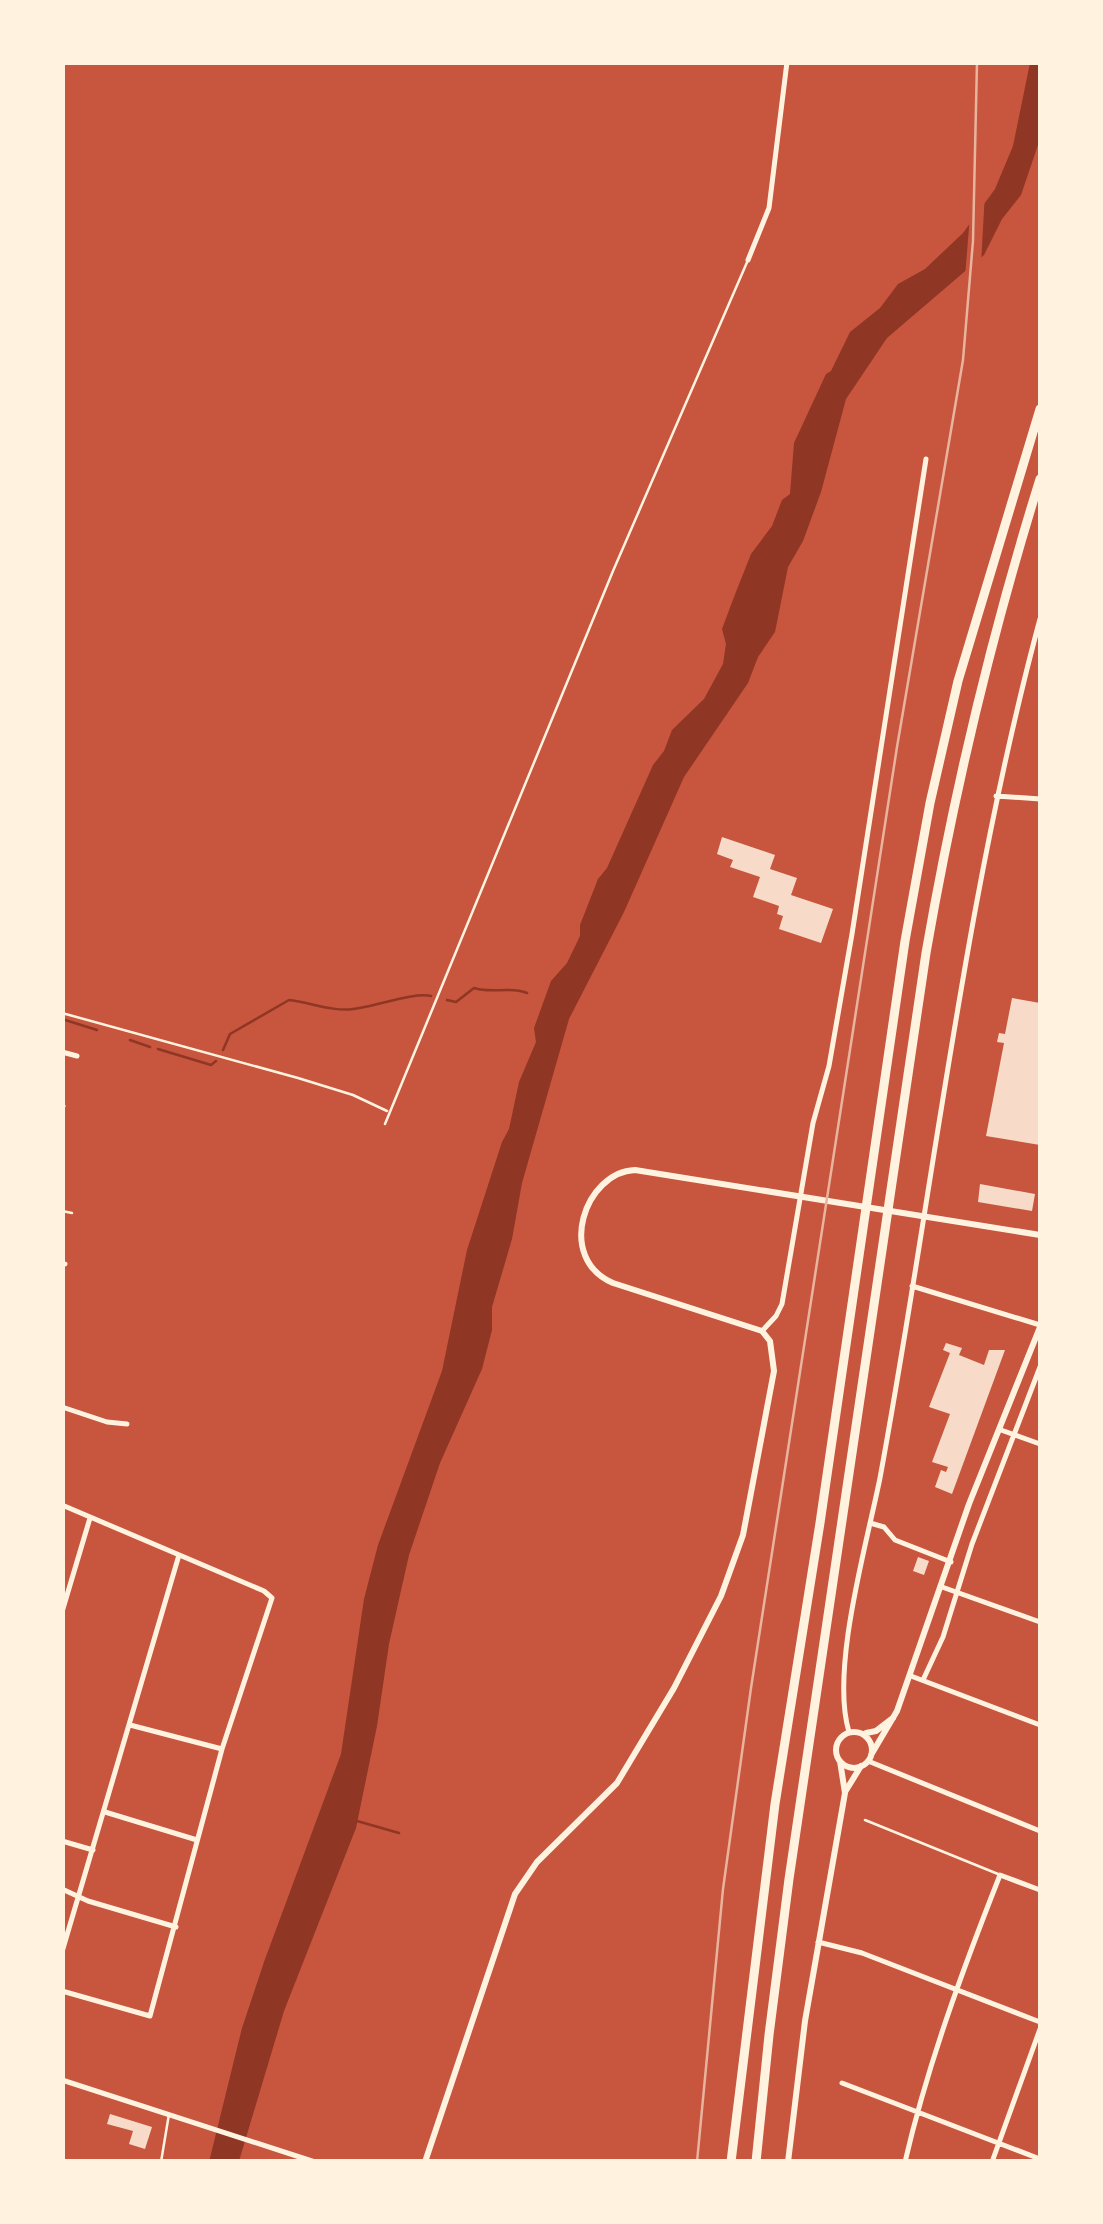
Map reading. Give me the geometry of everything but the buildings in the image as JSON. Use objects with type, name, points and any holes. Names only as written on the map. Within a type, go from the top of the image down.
[{"type":"highway","points":[[731,2162],[775,1804],[919,862],[958,681],[1040,410]]},
{"type":"highway","points":[[756,2162],[787,1898],[926,953],[949,821],[977,696],[1040,479]]},
{"type":"street","points":[[748,260],[770,208],[788,62]]},
{"type":"street","points":[[762,1330],[782,1304],[813,1123],[829,1066],[882,758],[926,459]]},
{"type":"street","points":[[849,1732],[843,1690],[869,1523],[935,1164],[967,945],[996,796],[1040,620]]},
{"type":"street","points":[[996,796],[1040,799]]},
{"type":"street","points":[[62,1052],[77,1056]]},
{"type":"street","points":[[425,2162],[515,1894],[537,1862],[617,1783],[697,1648],[734,1566],[755,1480],[774,1372],[774,1354],[762,1330],[613,1283],[596,1274],[581,1253],[582,1230],[592,1199],[603,1182],[619,1172],[635,1170],[1040,1235]]},
{"type":"street","points":[[844,1793],[894,1717],[969,1504],[1040,1326],[912,1286]]},
{"type":"street","points":[[923,1680],[1040,1367]]},
{"type":"street","points":[[62,1407],[106,1422],[127,1424]]},
{"type":"street","points":[[1001,1430],[1040,1444]]},
{"type":"street","points":[[62,1505],[271,1595],[222,1749],[150,2016],[62,1990]]},
{"type":"street","points":[[62,1612],[90,1517]]},
{"type":"street","points":[[869,1523],[884,1527],[895,1540],[951,1562]]},
{"type":"street","points":[[62,1952],[179,1555]]},
{"type":"street","points":[[942,1587],[1040,1622]]},
{"type":"street","points":[[911,1676],[1040,1725]]},
{"type":"street","points":[[849,1732],[876,1731],[894,1717]]},
{"type":"street","points":[[130,1725],[222,1749]]},
{"type":"street","points":[[788,2162],[818,1942],[844,1793],[837,1744],[849,1732]]},
{"type":"street","points":[[863,1734],[872,1744],[867,1761]]},
{"type":"street","points":[[840,1761],[850,1767],[867,1761],[1040,1831]]},
{"type":"street","points":[[105,1812],[197,1840]]},
{"type":"street","points":[[62,1841],[92,1850]]},
{"type":"street","points":[[905,2162],[956,1988],[1000,1874],[1040,1890]]},
{"type":"street","points":[[62,1889],[176,1927]]},
{"type":"street","points":[[818,1942],[862,1953],[956,1988],[1040,2025],[992,2162]]},
{"type":"street","points":[[62,2080],[315,2162]]},
{"type":"street","points":[[842,2083],[1040,2159]]},
{"type":"lane","points":[[385,1124],[613,570],[748,260]]},
{"type":"lane","points":[[62,1013],[298,1078],[353,1095],[388,1112]]},
{"type":"lane","points":[[866,1820],[1000,1874]]},
{"type":"lane","points":[[162,2162],[169,2114]]},
{"type":"path","points":[[62,1211],[72,1212]]},
{"type":"shaded area","points":[[1030,63],[1040,63],[1040,139],[1021,195],[1002,219],[984,255],[887,338],[846,399],[821,492],[803,541],[788,567],[775,632],[758,657],[748,683],[684,777],[624,912],[569,1019],[522,1183],[512,1239],[492,1307],[492,1330],[482,1369],[440,1463],[409,1555],[356,1828],[284,2011],[239,2161],[209,2162],[242,2028],[341,1754],[364,1599],[378,1545],[442,1371],[467,1250],[509,1129],[519,1082],[536,1042],[534,1028],[551,981],[567,963],[580,936],[580,925],[598,879],[607,868],[653,765],[672,730],[704,699],[723,664],[726,644],[722,629],[751,554],[772,526],[782,500],[790,494],[794,443],[826,374],[850,332],[880,308],[898,284],[925,269],[963,233],[995,189],[1013,146]]},
{"type":"pier","points":[[985,193],[981,264],[965,277],[970,215]]},
{"type":"waterway","points":[[447,1000],[456,1002],[474,988],[527,993]]},
{"type":"waterway","points":[[223,1050],[230,1034],[289,1000],[345,1010],[431,996]]},
{"type":"waterway","points":[[62,1019],[97,1030]]},
{"type":"waterway","points":[[130,1040],[150,1047]]},
{"type":"waterway","points":[[158,1049],[211,1065],[216,1061]]},
{"type":"waterway","points":[[357,1821],[399,1833]]},
{"type":"railway","points":[[697,2162],[723,1889],[751,1688],[897,747],[963,360],[973,241],[977,62]]}]
